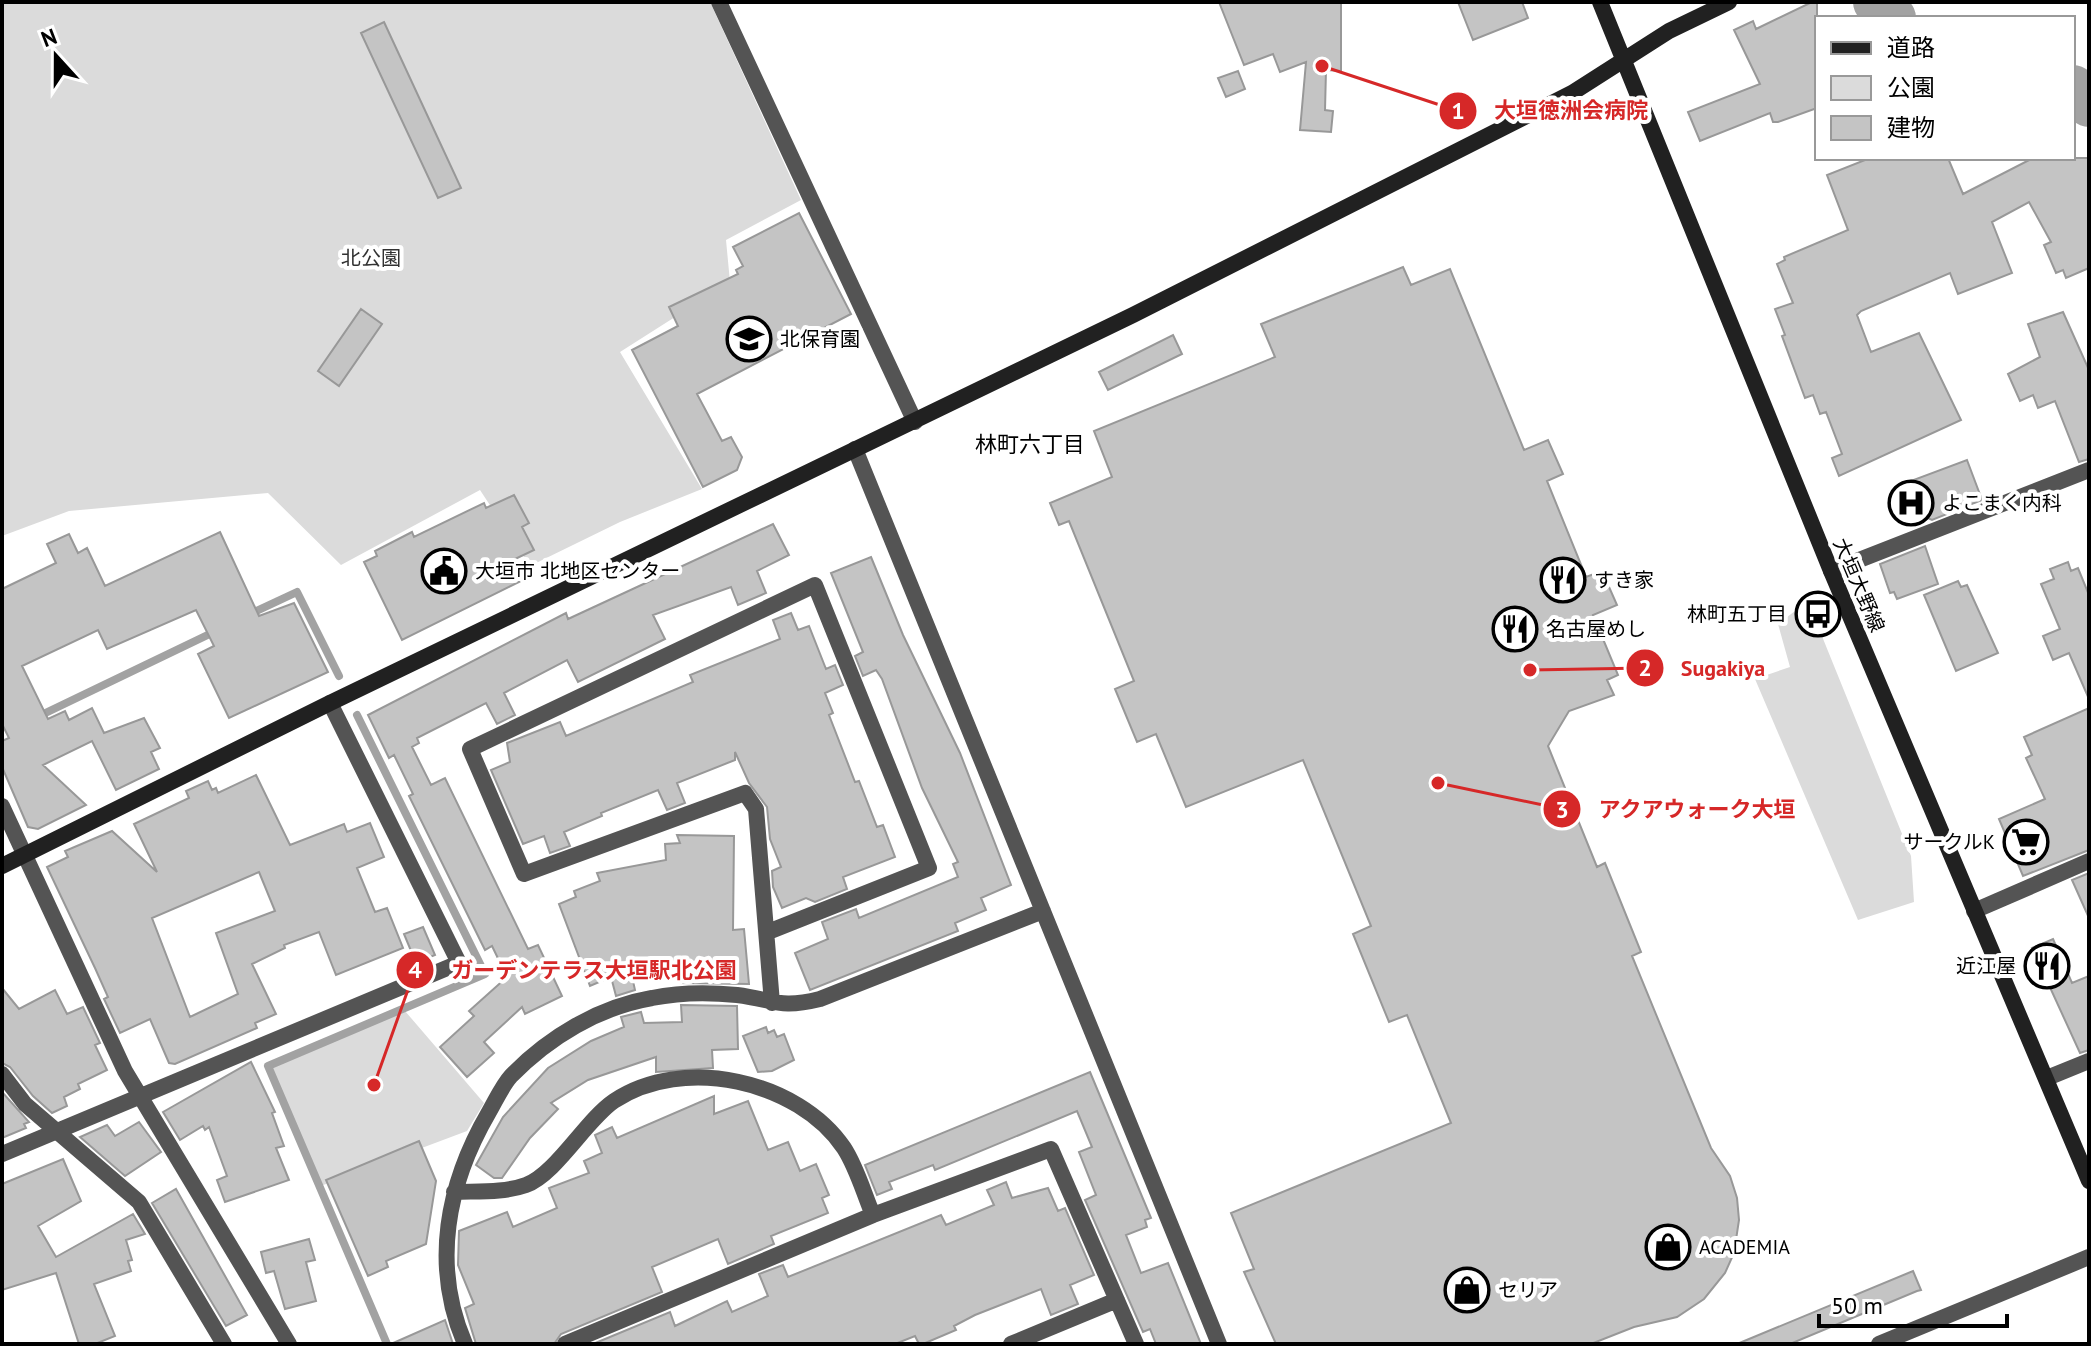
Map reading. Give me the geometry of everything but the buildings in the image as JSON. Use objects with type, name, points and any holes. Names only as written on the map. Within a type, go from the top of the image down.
[{"type":"street","points":[[719,2],[915,422]]},
{"type":"street","name":"大垣大野線","points":[[1600,2],[1831,571],[2089,1181]]},
{"type":"street","points":[[2,866],[330,703],[915,422],[1544,107],[1669,31],[1729,2]]},
{"type":"street","points":[[855,449],[1219,1344]]},
{"type":"street","points":[[1831,571],[2089,470]]},
{"type":"street","points":[[768,932],[929,868],[815,585],[470,749],[524,874],[745,793],[756,809],[772,1003]]},
{"type":"street","points":[[2,1154],[459,963],[330,703]]},
{"type":"street","points":[[2,806],[27,854],[125,1071],[289,1344]]},
{"type":"street","points":[[1974,911],[2089,861]]},
{"type":"street","points":[[465,1344],[456,1322],[444,1257],[454,1192],[475,1137],[508,1078],[540,1049],[615,1006],[695,992],[788,1006],[820,999],[1043,911]]},
{"type":"street","points":[[2047,1078],[2089,1061]]},
{"type":"street","points":[[2,1074],[25,1104],[139,1202],[224,1344]]},
{"type":"street","points":[[454,1192],[529,1185],[614,1101],[678,1078],[705,1076],[749,1086],[815,1118],[844,1149],[873,1215]]},
{"type":"street","points":[[565,1344],[873,1215],[1051,1149],[1136,1344]]},
{"type":"street","points":[[1879,1344],[2089,1257]]},
{"type":"street","points":[[1011,1344],[1117,1300]]},
{"type":"green space","name":"北公園","points":[[2,2],[710,2],[801,200],[726,240],[730,282],[620,352],[702,489],[620,522],[530,566],[480,490],[341,565],[268,493],[69,511],[2,536]]},
{"type":"green space","points":[[1795,611],[1813,614],[1911,856],[1914,902],[1858,920],[1755,679],[1790,667],[1778,624]]},
{"type":"green space","points":[[405,1011],[484,1103],[467,1131],[318,1187],[272,1068]]},
{"type":"waterway","points":[[1876,2],[1891,16]]},
{"type":"waterway","points":[[2075,90],[2089,104]]},
{"type":"waterway","points":[[248,615],[297,592],[339,676]]},
{"type":"waterway","points":[[35,718],[218,630]]},
{"type":"waterway","points":[[357,715],[485,974],[268,1066],[387,1344]]},
{"type":"place","name":"大垣徳洲会病院","points":[[1322,66]]},
{"type":"place","name":"北保育園","points":[[749,339]]},
{"type":"place","name":"よこまく内科","points":[[1911,503]]},
{"type":"place","name":"大垣市 北地区センター","points":[[444,571]]},
{"type":"place","name":"すき家","points":[[1563,580]]},
{"type":"place","name":"林町五丁目","points":[[1818,614]]},
{"type":"place","name":"名古屋めし","points":[[1515,629]]},
{"type":"place","name":"Sugakiya","points":[[1530,670]]},
{"type":"place","name":"アクアウォーク大垣","points":[[1438,783]]},
{"type":"place","name":"サークルK","points":[[2026,842]]},
{"type":"place","name":"近江屋","points":[[2047,966]]},
{"type":"place","name":"ガーデンテラス大垣駅北公園","points":[[374,1085]]},
{"type":"place","name":"ACADEMIA","points":[[1668,1247]]},
{"type":"place","name":"セリア","points":[[1467,1290]]},
{"type":"district","name":"林町六丁目","points":[[1030,444]]}]
